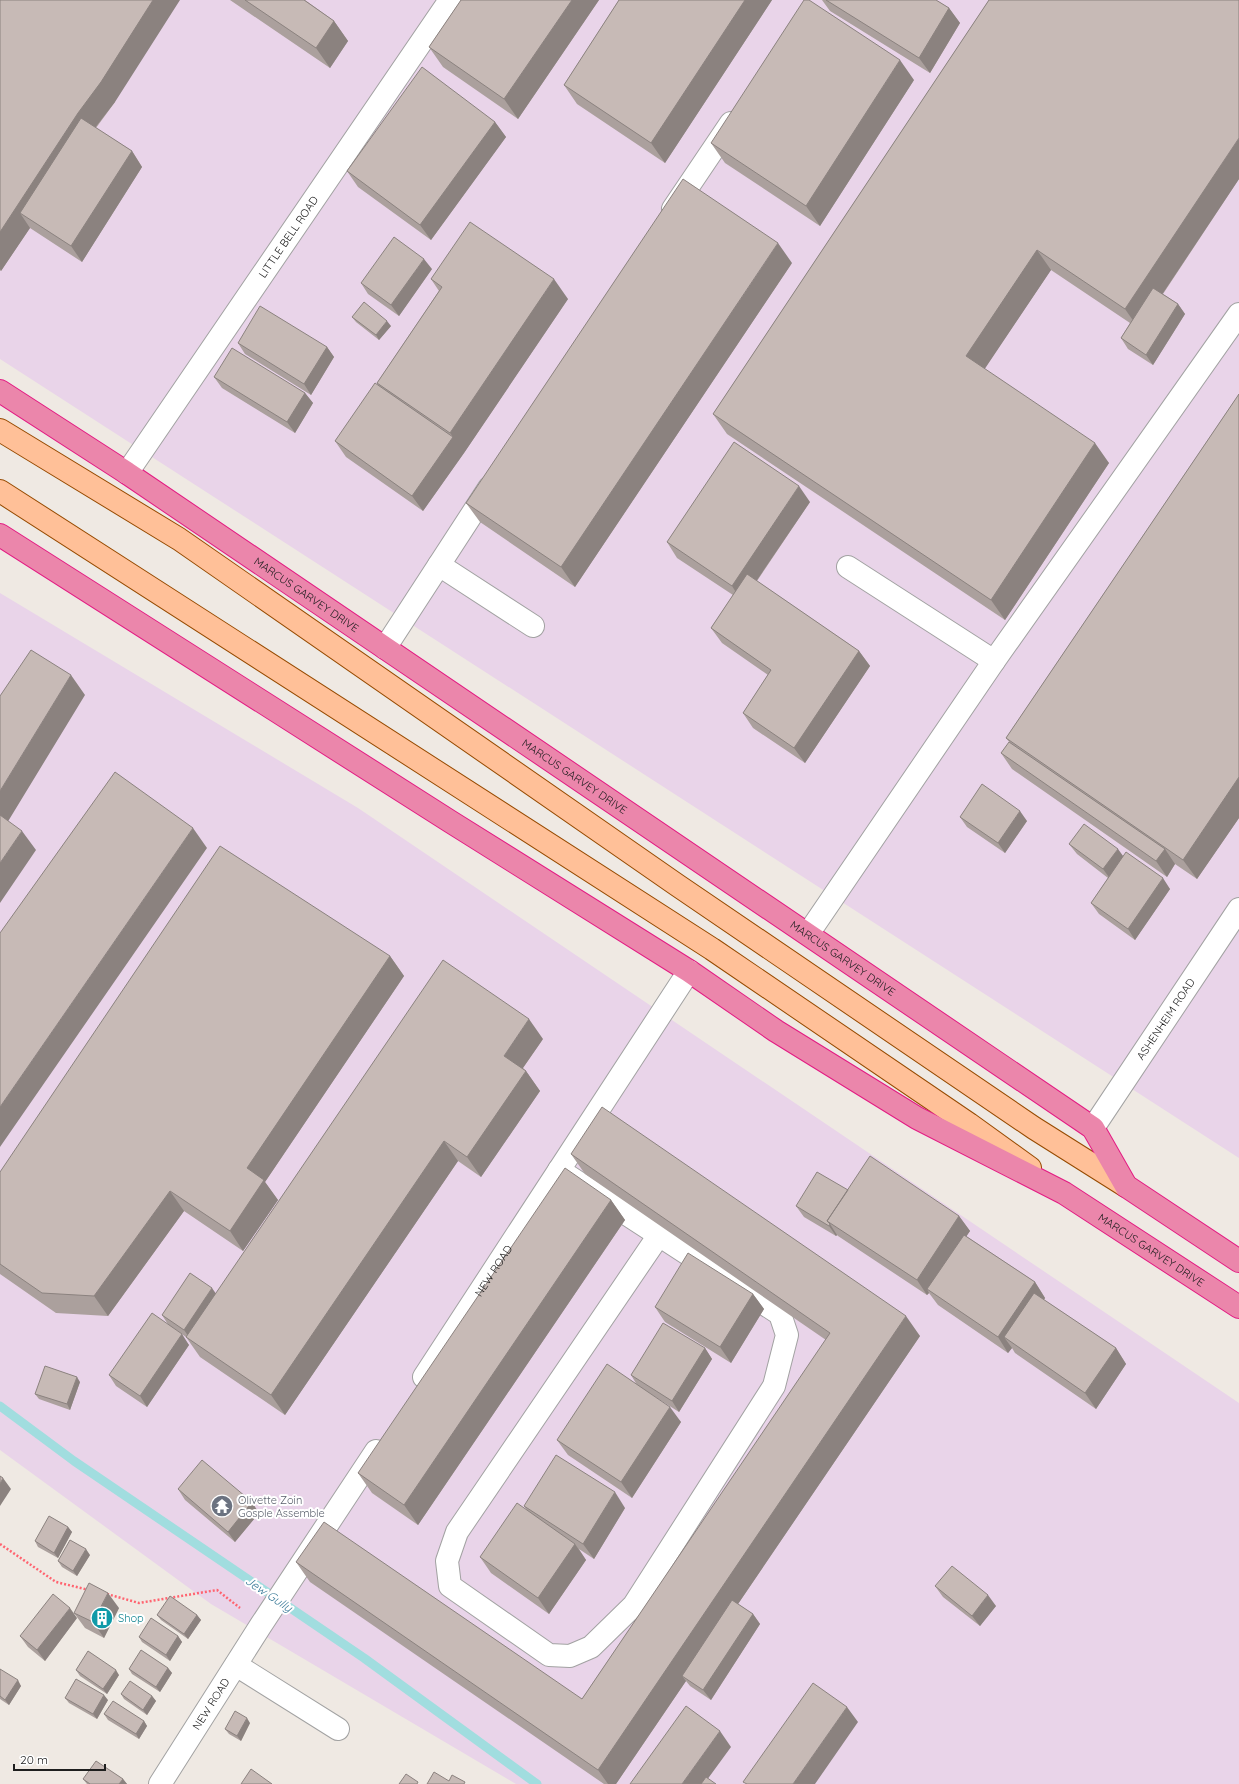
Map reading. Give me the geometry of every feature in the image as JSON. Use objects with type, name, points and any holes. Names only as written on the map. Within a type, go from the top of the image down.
[{"type":"highway","name":"MARCUS GARVEY DRIVE","points":[[0,391],[126,473],[386,648],[1093,1128],[1126,1186],[1239,1260]]},
{"type":"highway","name":"MARCUS GARVEY DRIVE","points":[[0,535],[451,822],[689,971],[776,1031],[917,1118],[1064,1193],[1239,1307]]},
{"type":"main road","name":"MARCUS GARVEY DRIVE","points":[[0,430],[179,539],[717,912],[1034,1128],[1126,1186]]},
{"type":"main road","name":"MARCUS GARVEY DRIVE","points":[[0,491],[712,949],[969,1124],[1064,1193]]},
{"type":"street","name":"LITTLE BELL ROAD","points":[[126,473],[450,0]]},
{"type":"street","points":[[662,225],[743,106]]},
{"type":"street","points":[[808,934],[994,661],[1239,314]]},
{"type":"street","points":[[386,648],[500,471]]},
{"type":"street","points":[[439,565],[533,626]]},
{"type":"street","points":[[848,568],[994,661]]},
{"type":"street","name":"ASHENHEIM ROAD","points":[[1093,1128],[1239,909]]},
{"type":"street","name":"NEW ROAD","points":[[415,1391],[689,971]]},
{"type":"street","points":[[559,1170],[659,1235],[780,1314],[787,1335],[774,1386],[634,1605],[591,1647],[570,1656],[549,1655],[450,1586],[447,1561],[457,1532],[659,1235]]},
{"type":"street","name":"NEW ROAD","points":[[160,1784],[261,1625],[389,1431]]},
{"type":"street","points":[[236,1665],[338,1729]]},
{"type":"path","points":[[0,1544],[56,1582],[95,1591]]},
{"type":"path","points":[[103,1593],[139,1603],[217,1590],[261,1625]]},
{"type":"shaded area","points":[[0,0],[1239,0],[1239,1158],[0,359]]},
{"type":"shaded area","points":[[0,593],[358,808],[1239,1403],[1239,1784],[516,1784],[211,1604],[0,1450]]},
{"type":"building","points":[[0,0],[153,0],[101,82],[78,113],[0,232]]},
{"type":"building","points":[[245,0],[304,0],[334,21],[316,48]]},
{"type":"building","points":[[461,0],[572,0],[504,99],[429,47]]},
{"type":"building","points":[[619,0],[745,0],[651,143],[564,85]]},
{"type":"building","points":[[804,0],[809,0],[900,60],[806,206],[711,143]]},
{"type":"building","points":[[826,0],[936,0],[949,8],[919,58]]},
{"type":"building","points":[[989,0],[1239,0],[1239,138],[1125,309],[1037,250],[966,356],[1095,443],[991,600],[713,414]]},
{"type":"building","points":[[422,67],[495,122],[420,225],[347,171]]},
{"type":"building","points":[[81,118],[132,151],[71,246],[20,213]]},
{"type":"building","points":[[683,179],[778,243],[561,567],[466,503]]},
{"type":"building","points":[[470,222],[554,279],[450,433],[377,383],[442,287],[431,279]]},
{"type":"building","points":[[394,237],[424,259],[391,305],[361,283]]},
{"type":"building","points":[[1153,288],[1178,304],[1146,355],[1121,338]]},
{"type":"building","points":[[364,302],[387,321],[376,335],[352,317]]},
{"type":"building","points":[[260,306],[327,347],[304,384],[238,343]]},
{"type":"building","points":[[232,348],[305,393],[287,422],[214,377]]},
{"type":"building","points":[[375,383],[453,437],[412,496],[335,441]]},
{"type":"building","points":[[1239,394],[1239,777],[1183,860],[1006,738]]},
{"type":"building","points":[[734,442],[799,486],[732,586],[667,542]]},
{"type":"building","points":[[747,574],[859,651],[794,748],[743,713],[771,670],[711,628]]},
{"type":"building","points":[[31,650],[71,675],[0,791],[0,696]]},
{"type":"building","points":[[1009,742],[1165,849],[1156,861],[1001,753]]},
{"type":"building","points":[[115,772],[193,828],[0,1107],[0,933]]},
{"type":"building","points":[[982,784],[1020,811],[998,843],[960,817]]},
{"type":"building","points":[[0,815],[22,831],[0,863]]},
{"type":"building","points":[[1084,824],[1118,849],[1103,869],[1069,844]]},
{"type":"building","points":[[220,846],[390,956],[247,1168],[264,1180],[230,1231],[170,1191],[94,1296],[42,1293],[0,1264],[0,1172]]},
{"type":"building","points":[[1126,852],[1163,878],[1128,929],[1091,903]]},
{"type":"building","points":[[443,960],[529,1019],[504,1056],[526,1071],[467,1157],[444,1141],[271,1395],[186,1337]]},
{"type":"building","points":[[602,1107],[906,1316],[598,1770],[296,1562],[324,1522],[582,1699],[830,1333],[571,1154]]},
{"type":"building","points":[[870,1156],[959,1216],[917,1280],[827,1221]]},
{"type":"building","points":[[565,1168],[611,1200],[404,1505],[358,1473]]},
{"type":"building","points":[[817,1172],[848,1190],[827,1221],[830,1224],[829,1226],[796,1206]]},
{"type":"building","points":[[964,1235],[1035,1282],[998,1337],[927,1289]]},
{"type":"building","points":[[688,1253],[753,1294],[720,1347],[655,1307]]},
{"type":"building","points":[[190,1273],[212,1288],[184,1330],[162,1315]]},
{"type":"building","points":[[1034,1293],[1116,1348],[1085,1393],[1004,1337]]},
{"type":"building","points":[[152,1313],[182,1334],[140,1396],[109,1375]]},
{"type":"building","points":[[663,1323],[705,1348],[672,1401],[631,1375]]},
{"type":"building","points":[[607,1364],[670,1407],[621,1482],[557,1440]]},
{"type":"building","points":[[45,1366],[77,1377],[67,1404],[35,1394]]},
{"type":"building","points":[[556,1455],[615,1492],[583,1544],[524,1506]]},
{"type":"building","name":"Olivette Zoin Gosple Assemble","points":[[202,1460],[252,1502],[228,1532],[178,1489]]},
{"type":"building","points":[[0,1476],[3,1478],[0,1484]]},
{"type":"building","points":[[517,1503],[575,1544],[538,1598],[480,1557]]},
{"type":"building","points":[[49,1516],[68,1527],[54,1553],[35,1541]]},
{"type":"building","points":[[70,1540],[86,1549],[73,1571],[58,1561]]},
{"type":"building","points":[[952,1566],[988,1595],[972,1616],[935,1586]]},
{"type":"building","points":[[89,1583],[108,1593],[93,1622],[74,1613]]},
{"type":"building","points":[[53,1594],[70,1608],[37,1650],[20,1636]]},
{"type":"building","points":[[170,1596],[197,1615],[184,1634],[157,1615]]},
{"type":"building","points":[[732,1600],[753,1614],[703,1690],[682,1676]]},
{"type":"building","points":[[151,1618],[178,1636],[166,1655],[139,1637]]},
{"type":"building","points":[[141,1650],[168,1668],[156,1687],[129,1669]]},
{"type":"building","points":[[88,1651],[116,1670],[103,1689],[76,1670]]},
{"type":"building","points":[[0,1669],[18,1680],[5,1700],[0,1696]]},
{"type":"building","points":[[76,1679],[104,1695],[93,1714],[65,1698]]},
{"type":"building","points":[[130,1681],[152,1696],[143,1710],[121,1694]]},
{"type":"building","points":[[813,1683],[847,1707],[793,1784],[747,1784],[743,1782]]},
{"type":"building","points":[[113,1701],[144,1721],[136,1734],[104,1714]]},
{"type":"building","points":[[686,1706],[720,1731],[682,1784],[630,1784]]},
{"type":"building","points":[[235,1711],[247,1718],[237,1736],[225,1729]]},
{"type":"building","points":[[96,1761],[123,1779],[119,1784],[90,1784],[83,1779]]},
{"type":"building","points":[[251,1769],[272,1784],[241,1784]]},
{"type":"building","points":[[434,1772],[449,1781],[452,1775],[465,1782],[464,1784],[427,1784]]},
{"type":"building","points":[[406,1774],[418,1782],[417,1784],[399,1784]]},
{"type":"building","points":[[706,1777],[716,1784],[701,1784]]},
{"type":"waterway","name":"Jew Gully","points":[[0,1406],[74,1461],[364,1658],[537,1784]]},
{"type":"place","name":"Olivette Zoin Gosple Assemble","points":[[222,1506]]},
{"type":"place","name":"Shop","points":[[102,1618]]}]
